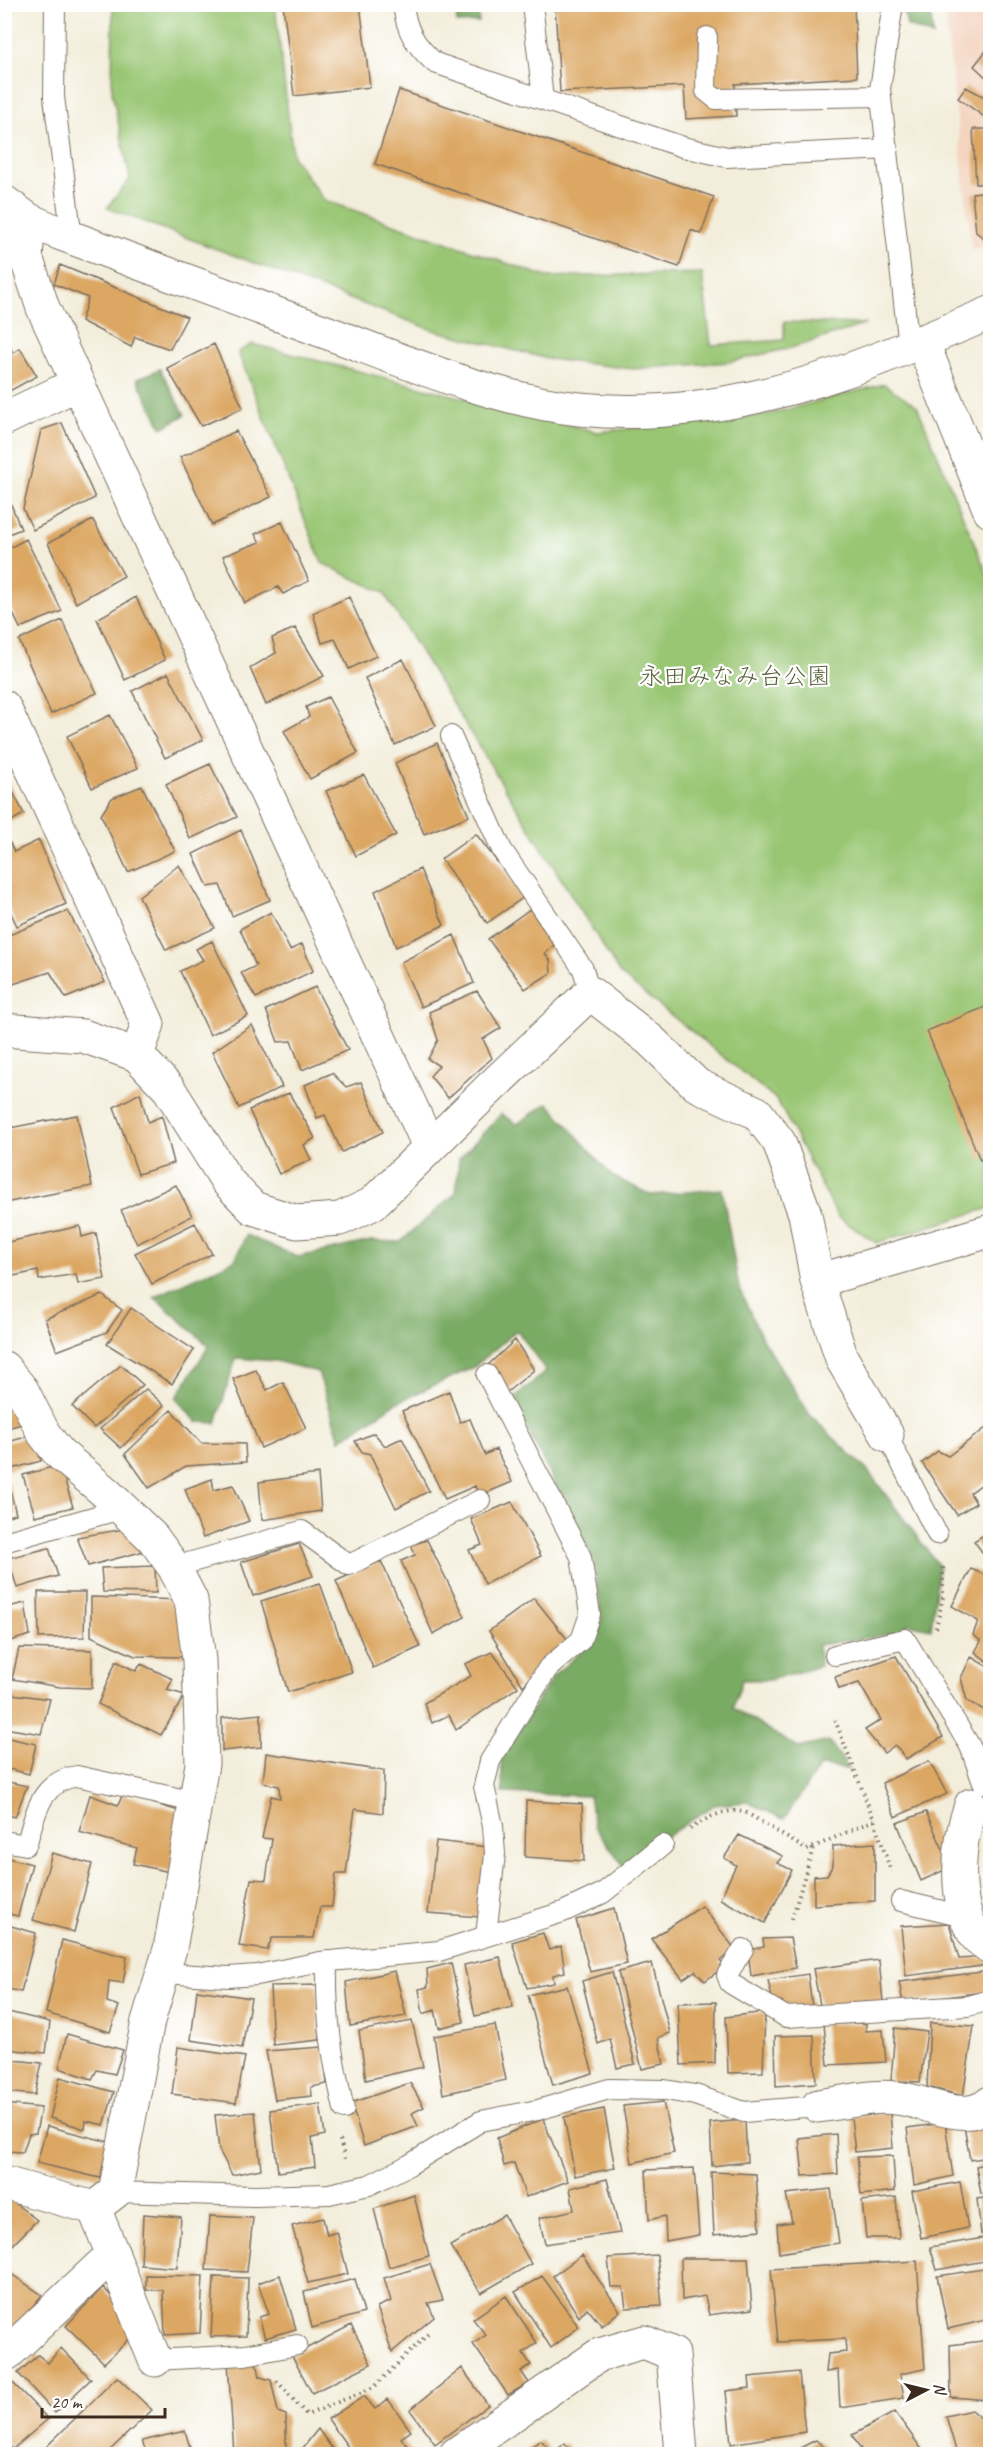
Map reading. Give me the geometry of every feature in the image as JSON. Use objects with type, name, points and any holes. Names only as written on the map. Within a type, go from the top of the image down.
[{"type":"street","points":[[17,211],[72,238],[414,365],[511,396],[579,409],[643,411],[696,407],[759,397],[816,383],[990,313]]},
{"type":"street","points":[[17,211],[26,257],[43,308],[429,1146]]},
{"type":"street","points":[[916,344],[990,512]]},
{"type":"street","points":[[4,419],[77,384]]},
{"type":"street","points":[[4,707],[148,1024],[138,1055]]},
{"type":"street","points":[[4,1030],[83,1036],[138,1055],[169,1089],[233,1188],[253,1208],[297,1222],[340,1219],[372,1204],[429,1146],[590,993],[650,1040],[697,1085],[756,1113],[779,1142],[806,1214],[817,1281],[842,1359],[887,1435]]},
{"type":"street","points":[[817,1281],[990,1231]]},
{"type":"street","points":[[4,1368],[22,1390],[44,1434],[59,1453],[105,1492],[153,1538],[174,1567],[190,1600],[199,1660],[202,1764],[170,1948],[148,2022],[105,2200],[113,2254],[154,2360]]},
{"type":"street","points":[[982,1785],[963,1829],[960,1853],[962,1901],[976,1936],[990,1947]]},
{"type":"street","points":[[818,2106],[895,2097],[955,2113],[972,2111],[990,2103]]},
{"type":"street","points":[[4,2183],[105,2200]]},
{"type":"street","points":[[4,2350],[8,2353],[113,2254]]},
{"type":"street","points":[[456,2454],[599,2355],[644,2343],[673,2354],[681,2454]]},
{"type":"lane","points":[[55,4],[54,97],[72,238]]},
{"type":"lane","points":[[403,4],[405,26],[418,48],[435,63],[683,147],[727,156],[888,149]]},
{"type":"lane","points":[[532,4],[543,99]]},
{"type":"lane","points":[[893,4],[881,96],[916,344]]},
{"type":"lane","points":[[707,37],[706,91],[716,99],[881,96]]},
{"type":"lane","points":[[451,736],[502,850],[583,969],[590,993]]},
{"type":"lane","points":[[486,1936],[495,1854],[494,1826],[484,1786],[490,1761],[548,1668],[580,1640],[590,1614],[581,1557],[487,1376]]},
{"type":"lane","points":[[887,1435],[938,1534]]},
{"type":"lane","points":[[174,1567],[302,1531],[349,1565],[480,1500]]},
{"type":"lane","points":[[4,1542],[121,1509]]},
{"type":"lane","points":[[835,1655],[905,1639],[970,1746],[982,1785]]},
{"type":"lane","points":[[4,1840],[26,1845],[43,1794],[62,1778],[77,1776],[195,1802]]},
{"type":"lane","points":[[163,1973],[228,1977],[257,1975],[327,1961],[439,1951],[563,1912],[603,1893],[663,1845]]},
{"type":"lane","points":[[901,1901],[968,1917]]},
{"type":"lane","points":[[743,1949],[728,1975],[730,1983],[786,2017],[969,2006],[990,2000]]},
{"type":"lane","points":[[327,1961],[326,2014],[334,2068],[344,2109]]},
{"type":"lane","points":[[105,2200],[328,2194],[369,2185],[409,2165],[481,2121],[538,2110],[609,2089],[665,2090],[695,2095],[744,2112],[818,2106]]},
{"type":"lane","points":[[154,2360],[253,2353],[297,2345]]},
{"type":"path","points":[[925,1672],[943,1597],[943,1562],[938,1534]]},
{"type":"path","points":[[835,1720],[874,1820],[901,1901]]},
{"type":"path","points":[[663,1845],[712,1815],[736,1809],[747,1813],[807,1850],[874,1820]]},
{"type":"path","points":[[792,1918],[813,1847]]},
{"type":"path","points":[[253,2353],[307,2415],[374,2387],[431,2331]]},
{"type":"shaded area","points":[[944,5],[990,5],[990,243],[972,250]]},
{"type":"green space","points":[[113,5],[275,5],[293,157],[324,200],[547,277],[702,273],[711,345],[784,340],[784,322],[866,324],[795,347],[729,362],[633,369],[549,359],[433,330],[107,208],[130,179],[112,92]]},
{"type":"green space","points":[[455,5],[477,5],[479,22],[457,23]]},
{"type":"green space","points":[[903,5],[930,5],[933,36],[907,26]]},
{"type":"green space","name":"永田みなみ台公園","points":[[252,344],[597,432],[766,415],[884,384],[917,406],[990,581],[990,1208],[876,1243],[838,1217],[777,1100],[620,974],[384,593],[322,563],[238,352]]},
{"type":"green space","points":[[160,369],[185,415],[162,428],[137,379]]},
{"type":"green space","points":[[548,1103],[612,1176],[651,1195],[722,1189],[739,1288],[763,1340],[810,1415],[868,1471],[939,1566],[931,1629],[908,1624],[900,1633],[818,1645],[820,1666],[770,1680],[742,1680],[733,1708],[798,1748],[829,1741],[849,1769],[820,1766],[784,1819],[747,1802],[714,1805],[623,1865],[594,1826],[589,1796],[503,1793],[501,1759],[554,1675],[587,1647],[602,1620],[593,1558],[512,1400],[546,1371],[517,1330],[474,1367],[396,1403],[340,1440],[318,1372],[276,1361],[236,1358],[216,1423],[197,1422],[176,1398],[209,1346],[154,1297],[235,1260],[246,1235],[298,1257],[371,1241],[400,1242],[456,1193],[459,1159],[501,1114],[517,1124]]},
{"type":"building","points":[[283,4],[360,4],[370,87],[294,96]]},
{"type":"building","points":[[555,4],[854,4],[857,77],[735,84],[736,116],[686,119],[684,86],[560,92]]},
{"type":"building","points":[[990,46],[990,81],[974,66]]},
{"type":"building","points":[[966,87],[990,100],[990,121],[958,98]]},
{"type":"building","points":[[399,90],[714,197],[701,234],[691,230],[679,267],[375,164]]},
{"type":"building","points":[[973,129],[987,129],[990,147],[990,184],[976,184]]},
{"type":"building","points":[[990,191],[990,239],[986,240],[976,232],[972,193]]},
{"type":"building","points":[[60,265],[187,317],[170,349],[135,337],[131,347],[81,321],[88,298],[54,284]]},
{"type":"building","points":[[4,337],[13,353],[20,348],[37,376],[4,394]]},
{"type":"building","points":[[214,344],[243,408],[201,426],[167,368]]},
{"type":"building","points":[[62,423],[95,498],[33,530],[23,509],[41,430]]},
{"type":"building","points":[[236,431],[271,497],[212,525],[180,457]]},
{"type":"building","points":[[4,487],[21,529],[4,536]]},
{"type":"building","points":[[93,520],[124,576],[76,603],[48,543]]},
{"type":"building","points":[[282,522],[309,581],[283,594],[278,587],[245,603],[223,556],[260,542],[255,534]]},
{"type":"building","points":[[26,539],[62,611],[20,628],[4,595],[4,551]]},
{"type":"building","points":[[136,597],[165,660],[125,680],[97,619]]},
{"type":"building","points":[[349,597],[376,656],[349,669],[335,639],[322,643],[313,613]]},
{"type":"building","points":[[62,620],[97,693],[51,714],[19,640]]},
{"type":"building","points":[[295,628],[324,676],[266,705],[250,668],[276,653],[272,638]]},
{"type":"building","points":[[403,659],[436,726],[395,745],[365,678]]},
{"type":"building","points":[[168,673],[203,740],[165,758],[132,691]]},
{"type":"building","points":[[328,697],[358,753],[310,779],[284,731],[309,717],[306,707]]},
{"type":"building","points":[[110,715],[138,768],[92,788],[67,736]]},
{"type":"building","points":[[437,743],[469,816],[424,834],[395,763]]},
{"type":"building","points":[[210,764],[237,817],[190,839],[166,784]]},
{"type":"building","points":[[4,774],[24,814],[4,825]]},
{"type":"building","points":[[364,775],[396,835],[356,856],[326,791]]},
{"type":"building","points":[[142,786],[175,851],[128,872],[101,815],[112,798]]},
{"type":"building","points":[[241,830],[270,900],[232,916],[220,885],[208,887],[193,854]]},
{"type":"building","points":[[476,834],[524,897],[487,923],[441,859]]},
{"type":"building","points":[[39,840],[66,904],[17,926],[4,898],[4,846],[10,843],[14,852]]},
{"type":"building","points":[[179,865],[215,928],[166,950],[139,896]]},
{"type":"building","points":[[420,869],[444,925],[396,947],[375,891]]},
{"type":"building","points":[[530,909],[554,945],[545,954],[550,960],[551,973],[525,989],[488,939]]},
{"type":"building","points":[[68,911],[105,982],[66,998],[50,972],[4,987],[4,937]]},
{"type":"building","points":[[271,912],[290,950],[302,944],[313,971],[256,998],[241,973],[256,966],[240,929]]},
{"type":"building","points":[[454,935],[474,983],[421,1007],[401,962]]},
{"type":"building","points":[[212,941],[248,1016],[210,1035],[180,971],[203,960],[196,949]]},
{"type":"building","points":[[315,987],[348,1050],[302,1070],[291,1041],[278,1042],[266,1010]]},
{"type":"building","points":[[477,991],[501,1028],[483,1039],[492,1058],[448,1098],[430,1076],[439,1066],[428,1059],[438,1040],[429,1012]]},
{"type":"building","points":[[990,1005],[990,1156],[980,1160],[927,1031]]},
{"type":"building","points":[[252,1025],[282,1087],[239,1108],[212,1052]]},
{"type":"building","points":[[332,1073],[346,1087],[361,1082],[383,1132],[342,1152],[325,1115],[317,1118],[305,1085]]},
{"type":"building","points":[[140,1093],[148,1122],[162,1116],[174,1163],[138,1174],[114,1107]]},
{"type":"building","points":[[289,1093],[315,1138],[304,1145],[311,1160],[279,1174],[249,1110]]},
{"type":"building","points":[[77,1115],[92,1186],[4,1203],[4,1129]]},
{"type":"building","points":[[176,1185],[192,1216],[137,1244],[121,1210]]},
{"type":"building","points":[[195,1223],[212,1254],[152,1284],[135,1253]]},
{"type":"building","points":[[80,1226],[82,1237],[96,1233],[105,1279],[78,1284],[76,1274],[39,1280],[38,1271],[13,1276],[8,1242]]},
{"type":"building","points":[[102,1295],[122,1310],[107,1332],[57,1351],[45,1319]]},
{"type":"building","points":[[131,1308],[194,1350],[172,1384],[107,1344]]},
{"type":"building","points":[[515,1340],[534,1370],[507,1392],[489,1364]]},
{"type":"building","points":[[121,1365],[143,1385],[94,1428],[72,1406]]},
{"type":"building","points":[[256,1370],[267,1390],[283,1382],[306,1428],[261,1448],[233,1379]]},
{"type":"building","points":[[4,1379],[32,1421],[4,1429]]},
{"type":"building","points":[[146,1389],[164,1405],[121,1448],[100,1429]]},
{"type":"building","points":[[449,1391],[460,1422],[470,1419],[485,1455],[496,1449],[512,1482],[479,1496],[475,1486],[445,1499],[402,1411]]},
{"type":"building","points":[[171,1410],[201,1443],[245,1444],[246,1462],[186,1466],[149,1488],[125,1454]]},
{"type":"building","points":[[990,1425],[990,1478],[970,1493],[976,1503],[957,1515],[922,1463],[938,1451],[948,1456]]},
{"type":"building","points":[[374,1433],[385,1446],[402,1438],[429,1491],[396,1508],[370,1454],[362,1452],[355,1441]]},
{"type":"building","points":[[33,1435],[41,1461],[4,1471],[4,1443]]},
{"type":"building","points":[[60,1465],[73,1507],[35,1516],[23,1475]]},
{"type":"building","points":[[318,1474],[321,1511],[262,1520],[259,1482]]},
{"type":"building","points":[[212,1479],[214,1490],[233,1485],[249,1521],[203,1538],[185,1489]]},
{"type":"building","points":[[8,1481],[16,1514],[4,1517],[4,1482]]},
{"type":"building","points":[[512,1502],[541,1556],[485,1584],[469,1550],[482,1545],[471,1519]]},
{"type":"building","points":[[131,1528],[148,1550],[88,1566],[77,1537]]},
{"type":"building","points":[[990,1531],[990,1563],[974,1541]]},
{"type":"building","points":[[427,1540],[465,1617],[433,1634],[401,1561],[415,1555],[411,1545]]},
{"type":"building","points":[[299,1544],[313,1576],[253,1596],[241,1562]]},
{"type":"building","points":[[49,1548],[58,1576],[17,1588],[8,1558]]},
{"type":"building","points":[[381,1561],[420,1647],[373,1668],[336,1581]]},
{"type":"building","points":[[155,1566],[156,1593],[103,1592],[101,1568]]},
{"type":"building","points":[[971,1569],[990,1577],[990,1663],[975,1652],[981,1641],[973,1635],[978,1621],[952,1606]]},
{"type":"building","points":[[320,1583],[352,1672],[288,1692],[261,1601]]},
{"type":"building","points":[[38,1592],[85,1592],[84,1637],[39,1638]]},
{"type":"building","points":[[91,1597],[182,1600],[183,1657],[135,1656],[91,1636]]},
{"type":"building","points":[[534,1598],[567,1639],[523,1686],[489,1631]]},
{"type":"building","points":[[25,1603],[30,1635],[4,1643],[4,1608]]},
{"type":"building","points":[[19,1648],[92,1650],[92,1688],[60,1687],[12,1679]]},
{"type":"building","points":[[492,1652],[518,1687],[456,1730],[449,1715],[432,1723],[424,1703],[471,1676],[465,1664]]},
{"type":"building","points":[[896,1656],[943,1737],[906,1759],[895,1745],[884,1753],[865,1730],[881,1720],[859,1683],[839,1689],[835,1677]]},
{"type":"building","points":[[971,1657],[990,1668],[990,1713],[967,1701],[961,1678]]},
{"type":"building","points":[[116,1661],[136,1671],[141,1664],[173,1679],[167,1690],[185,1695],[161,1735],[98,1704]]},
{"type":"building","points":[[4,1693],[50,1699],[41,1734],[4,1728]]},
{"type":"building","points":[[261,1714],[261,1747],[222,1751],[222,1718]]},
{"type":"building","points":[[4,1737],[36,1744],[29,1774],[4,1768]]},
{"type":"building","points":[[266,1753],[384,1771],[383,1813],[355,1809],[346,1874],[336,1874],[332,1907],[320,1907],[314,1938],[272,1938],[267,1950],[239,1946],[251,1879],[266,1880],[272,1839],[262,1838],[271,1796],[280,1798],[279,1786],[263,1783]]},
{"type":"building","points":[[929,1761],[947,1794],[895,1817],[882,1783]]},
{"type":"building","points":[[4,1781],[27,1786],[15,1817],[4,1814]]},
{"type":"building","points":[[123,1794],[182,1812],[170,1872],[133,1864],[137,1848],[79,1832],[90,1795],[118,1805]]},
{"type":"building","points":[[526,1801],[582,1804],[584,1861],[525,1857]]},
{"type":"building","points":[[926,1812],[951,1867],[921,1881],[897,1823]]},
{"type":"building","points":[[739,1835],[783,1856],[777,1863],[792,1870],[765,1923],[720,1899],[736,1865],[724,1858]]},
{"type":"building","points":[[436,1841],[488,1847],[480,1917],[428,1913]]},
{"type":"building","points":[[986,1842],[990,1842],[990,1878],[986,1878]]},
{"type":"building","points":[[875,1843],[875,1901],[814,1905],[814,1876],[827,1875],[833,1865],[833,1846]]},
{"type":"building","points":[[52,1853],[92,1864],[74,1932],[33,1920]]},
{"type":"building","points":[[4,1857],[32,1864],[18,1916],[4,1913]]},
{"type":"building","points":[[702,1906],[735,1949],[720,1961],[725,1966],[705,1981],[695,1971],[683,1979],[651,1939]]},
{"type":"building","points":[[614,1908],[627,1964],[590,1972],[576,1920]]},
{"type":"building","points":[[949,1923],[959,1959],[988,1957],[989,1965],[906,1976],[901,1926]]},
{"type":"building","points":[[4,1924],[36,1933],[21,1992],[4,1988]]},
{"type":"building","points":[[543,1933],[549,1950],[561,1946],[565,1972],[553,1975],[554,1983],[527,1988],[512,1942]]},
{"type":"building","points":[[790,1938],[796,1968],[751,1976],[748,1950],[764,1947],[763,1939]]},
{"type":"building","points":[[62,1940],[127,1957],[123,1983],[109,1981],[107,2002],[119,2006],[110,2032],[46,2013]]},
{"type":"building","points":[[500,1957],[513,2007],[475,2016],[464,1965]]},
{"type":"building","points":[[879,1960],[883,2002],[820,2005],[813,1969]]},
{"type":"building","points":[[451,1963],[464,2022],[439,2028],[435,2010],[423,2014],[419,1989],[428,1987],[427,1969]]},
{"type":"building","points":[[652,1963],[670,2033],[658,2038],[664,2064],[642,2069],[618,1972]]},
{"type":"building","points":[[395,1971],[406,2016],[350,2026],[346,1982]]},
{"type":"building","points":[[990,1971],[990,1991],[903,2003],[899,1982]]},
{"type":"building","points":[[612,1972],[635,2064],[617,2068],[610,2039],[598,2044],[582,1981]]},
{"type":"building","points":[[808,1974],[812,2007],[781,2008],[772,1998],[768,1980]]},
{"type":"building","points":[[317,1985],[320,2040],[273,2045],[270,1986]]},
{"type":"building","points":[[567,1986],[593,2073],[553,2085],[528,1995]]},
{"type":"building","points":[[197,1990],[251,1998],[242,2048],[191,2040]]},
{"type":"building","points":[[716,2002],[715,2063],[681,2065],[678,2003]]},
{"type":"building","points":[[4,2011],[50,2022],[46,2053],[4,2049]]},
{"type":"building","points":[[765,2012],[763,2072],[728,2073],[726,2017]]},
{"type":"building","points":[[412,2021],[423,2067],[366,2080],[359,2031]]},
{"type":"building","points":[[866,2023],[866,2031],[883,2030],[886,2062],[828,2065],[824,2024]]},
{"type":"building","points":[[930,2023],[974,2026],[963,2096],[927,2087]]},
{"type":"building","points":[[495,2025],[506,2080],[443,2094],[434,2036]]},
{"type":"building","points":[[895,2028],[927,2032],[920,2082],[891,2081]]},
{"type":"building","points":[[67,2034],[123,2050],[115,2074],[97,2070],[92,2079],[59,2068]]},
{"type":"building","points":[[814,2035],[816,2083],[776,2086],[775,2036]]},
{"type":"building","points":[[178,2047],[245,2057],[236,2103],[172,2094]]},
{"type":"building","points":[[323,2047],[327,2084],[311,2087],[312,2096],[275,2100],[266,2051]]},
{"type":"building","points":[[4,2059],[42,2063],[35,2095],[4,2092]]},
{"type":"building","points":[[60,2077],[114,2092],[104,2125],[86,2121],[85,2129],[50,2118]]},
{"type":"building","points":[[410,2083],[424,2107],[412,2113],[418,2126],[364,2146],[351,2103]]},
{"type":"building","points":[[663,2102],[674,2153],[632,2163],[623,2106]]},
{"type":"building","points":[[4,2104],[41,2108],[36,2133],[29,2134],[23,2152],[4,2151]]},
{"type":"building","points":[[320,2104],[325,2135],[312,2138],[315,2167],[278,2172],[270,2110]]},
{"type":"building","points":[[604,2109],[615,2168],[575,2176],[564,2117]]},
{"type":"building","points":[[255,2112],[261,2169],[232,2175],[219,2150],[215,2115]]},
{"type":"building","points":[[890,2113],[893,2148],[855,2152],[851,2117]]},
{"type":"building","points":[[543,2119],[568,2181],[526,2197],[514,2163],[504,2166],[497,2138]]},
{"type":"building","points":[[745,2120],[747,2162],[712,2166],[710,2123]]},
{"type":"building","points":[[990,2120],[990,2157],[970,2160],[964,2125]]},
{"type":"building","points":[[945,2123],[953,2176],[914,2185],[907,2128]]},
{"type":"building","points":[[47,2126],[109,2142],[100,2178],[37,2163]]},
{"type":"building","points":[[836,2134],[838,2174],[803,2176],[799,2138]]},
{"type":"building","points":[[893,2156],[895,2191],[861,2195],[857,2157]]},
{"type":"building","points":[[990,2163],[990,2192],[981,2194],[976,2166]]},
{"type":"building","points":[[694,2168],[699,2235],[666,2241],[665,2216],[649,2220],[646,2170]]},
{"type":"building","points":[[711,2172],[756,2174],[760,2230],[714,2235]]},
{"type":"building","points":[[607,2179],[620,2233],[545,2244],[539,2218],[574,2210],[570,2188]]},
{"type":"building","points":[[960,2182],[968,2228],[921,2238],[912,2191]]},
{"type":"building","points":[[831,2189],[839,2243],[779,2253],[777,2224],[792,2222],[786,2194]]},
{"type":"building","points":[[4,2195],[37,2220],[4,2254]]},
{"type":"building","points":[[414,2195],[429,2256],[389,2267],[374,2209]]},
{"type":"building","points":[[896,2197],[899,2238],[866,2238],[862,2201]]},
{"type":"building","points":[[990,2197],[990,2232],[981,2234],[977,2199]]},
{"type":"building","points":[[143,2214],[181,2217],[177,2268],[141,2265]]},
{"type":"building","points":[[504,2215],[531,2264],[481,2293],[450,2246]]},
{"type":"building","points":[[210,2216],[253,2218],[247,2272],[206,2270]]},
{"type":"building","points":[[323,2218],[327,2235],[337,2232],[348,2274],[308,2283],[292,2226]]},
{"type":"building","points":[[990,2237],[990,2260],[937,2270],[930,2247]]},
{"type":"building","points":[[582,2255],[620,2311],[602,2326],[587,2308],[579,2317],[553,2276]]},
{"type":"building","points":[[657,2255],[662,2306],[626,2308],[623,2287],[611,2287],[608,2258]]},
{"type":"building","points":[[681,2258],[748,2258],[752,2309],[709,2315],[705,2296],[682,2300]]},
{"type":"building","points":[[917,2261],[925,2369],[900,2374],[904,2398],[840,2408],[838,2370],[826,2372],[828,2354],[846,2352],[845,2339],[778,2342],[771,2269]]},
{"type":"building","points":[[430,2264],[443,2300],[428,2303],[434,2317],[392,2352],[377,2307],[391,2301],[384,2278]]},
{"type":"building","points":[[4,2269],[42,2295],[13,2330],[4,2324]]},
{"type":"building","points":[[983,2269],[990,2299],[990,2319],[948,2329],[937,2276]]},
{"type":"building","points":[[146,2275],[203,2276],[200,2333],[165,2335],[163,2290],[146,2290]]},
{"type":"building","points":[[280,2275],[296,2329],[265,2338],[259,2317],[269,2314],[258,2283]]},
{"type":"building","points":[[542,2276],[579,2327],[551,2348],[515,2292]]},
{"type":"building","points":[[214,2277],[248,2278],[246,2336],[211,2337]]},
{"type":"building","points":[[355,2279],[364,2313],[312,2328],[304,2292]]},
{"type":"building","points":[[103,2287],[130,2317],[135,2334],[104,2363],[66,2326]]},
{"type":"building","points":[[506,2296],[537,2343],[523,2353],[531,2365],[521,2371],[529,2383],[508,2395],[473,2344],[486,2335],[473,2319]]},
{"type":"building","points":[[351,2325],[371,2364],[312,2393],[292,2356]]},
{"type":"building","points":[[990,2340],[990,2400],[951,2397],[950,2345]]},
{"type":"building","points":[[61,2348],[91,2379],[55,2413],[18,2373],[38,2355],[48,2363]]},
{"type":"building","points":[[253,2359],[260,2377],[271,2380],[278,2412],[286,2415],[286,2454],[234,2454],[228,2362]]},
{"type":"building","points":[[462,2368],[488,2405],[435,2444],[410,2410]]},
{"type":"building","points":[[799,2372],[805,2432],[731,2444],[726,2391],[750,2388],[749,2377]]},
{"type":"building","points":[[117,2377],[152,2410],[106,2454],[39,2454]]},
{"type":"building","points":[[13,2383],[48,2419],[13,2449],[4,2441],[4,2390]]},
{"type":"building","points":[[364,2396],[375,2409],[388,2399],[411,2431],[401,2438],[414,2454],[353,2454],[328,2419]]},
{"type":"building","points":[[971,2410],[990,2426],[990,2454],[957,2454],[946,2416]]},
{"type":"building","points":[[895,2412],[923,2451],[917,2454],[864,2454],[852,2435]]},
{"type":"building","points":[[318,2429],[336,2454],[298,2454]]},
{"type":"building","points":[[185,2431],[192,2454],[147,2454],[142,2441]]},
{"type":"building","points":[[541,2440],[553,2453],[565,2443],[573,2454],[520,2454]]},
{"type":"building","points":[[816,2440],[832,2454],[788,2454]]}]
